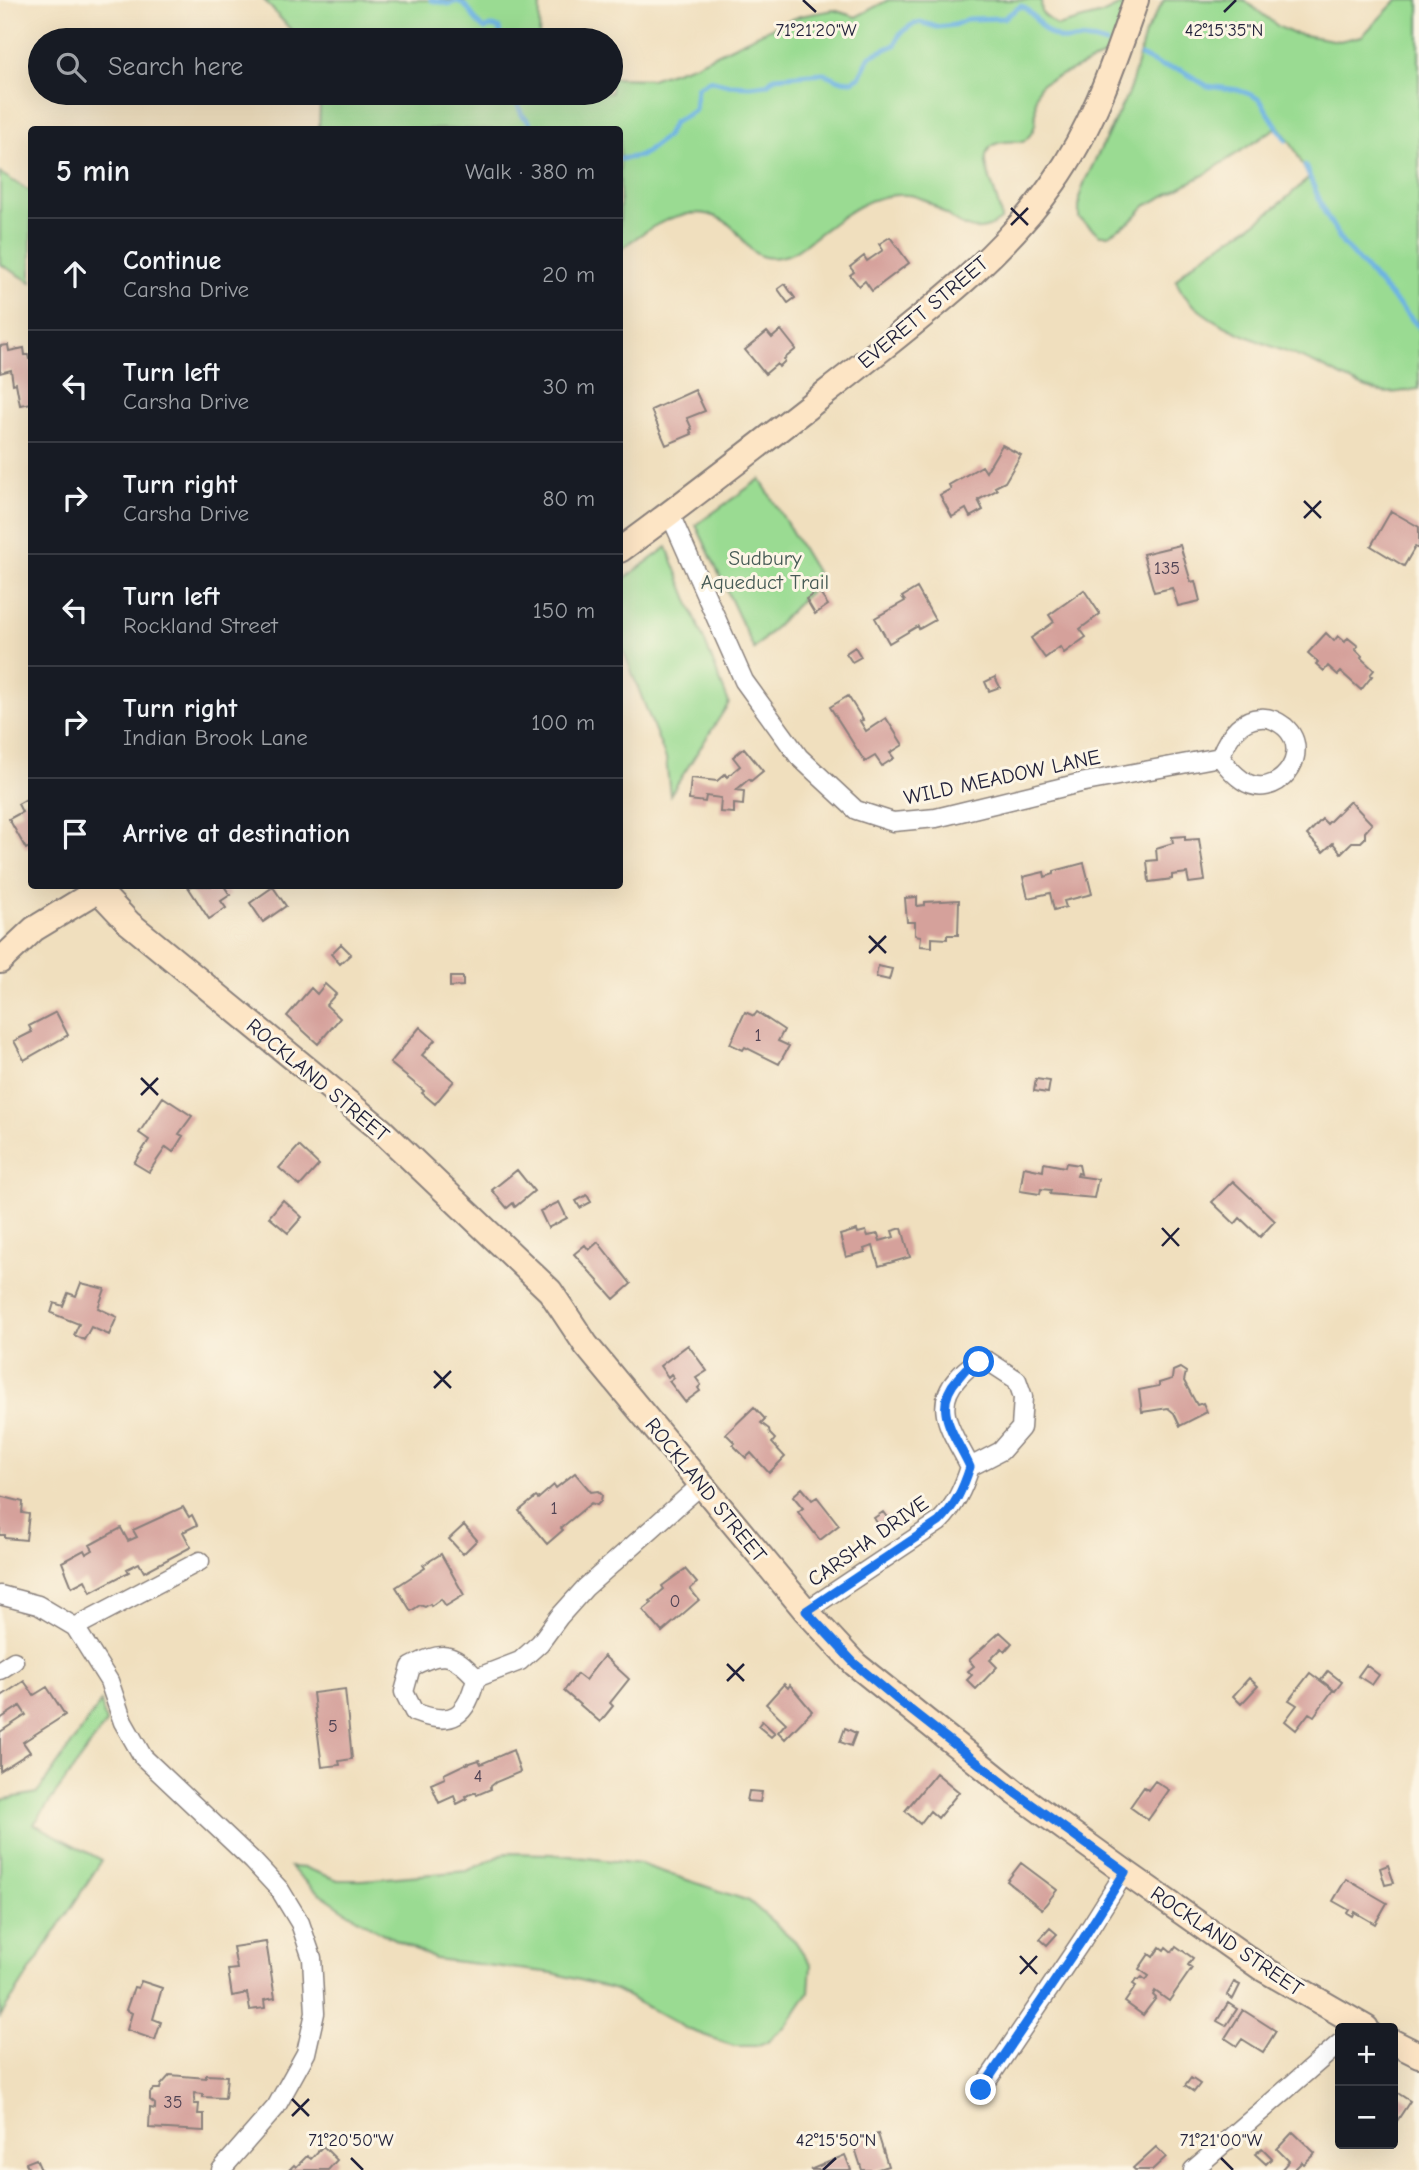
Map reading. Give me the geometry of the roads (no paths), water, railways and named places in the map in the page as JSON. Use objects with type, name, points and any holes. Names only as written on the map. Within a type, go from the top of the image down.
[{"type":"street","name":"EVERETT STREET","points":[[623,548],[772,436],[900,334],[1022,225],[1055,181],[1089,126],[1136,0]]},
{"type":"street","name":"WILD MEADOW LANE","points":[[669,512],[744,681],[799,757],[856,810],[894,822],[936,818],[1080,783],[1220,757]]},
{"type":"street","points":[[1258,718],[1270,718],[1281,724],[1291,733],[1295,744],[1291,769],[1275,783],[1263,786],[1250,785],[1240,779],[1220,757],[1239,726],[1258,718]]},
{"type":"street","points":[[0,961],[34,929],[100,889]]},
{"type":"street","name":"ROCKLAND STREET","points":[[103,889],[129,923],[380,1129],[550,1291],[586,1345],[806,1611],[855,1664],[1016,1793],[1125,1872],[1260,1967],[1353,2023]]},
{"type":"street","points":[[988,1361],[1017,1380],[1023,1397],[1021,1428],[1001,1451],[970,1467],[948,1426],[943,1404],[953,1383],[970,1364],[988,1361]]},
{"type":"street","name":"CARSHA DRIVE","points":[[806,1611],[939,1522],[952,1509],[970,1467]]},
{"type":"street","points":[[476,1678],[520,1661],[540,1643],[585,1588],[702,1484]]},
{"type":"street","points":[[75,1627],[200,1561]]},
{"type":"street","points":[[0,1595],[38,1605],[75,1627],[109,1681],[123,1722],[143,1757],[253,1861],[280,1890],[300,1923],[312,1958],[315,2013],[306,2053],[276,2107],[221,2170]]},
{"type":"street","points":[[981,2090],[1125,1872]]},
{"type":"street","points":[[1398,2045],[1419,2056]]},
{"type":"street","points":[[1193,2170],[1335,2047]]},
{"type":"waterway","points":[[431,0],[449,4],[458,1],[468,8],[484,28]]},
{"type":"waterway","points":[[623,159],[641,156],[667,136],[673,123],[695,110],[697,88],[709,80],[750,86],[767,84],[775,77],[823,73],[839,80],[852,81],[859,77],[870,56],[895,45],[900,34],[920,22],[937,27],[954,25],[968,19],[1004,18],[1021,6],[1030,12],[1047,32],[1058,38],[1092,40],[1106,44]]},
{"type":"waterway","points":[[487,28],[499,28]]},
{"type":"waterway","points":[[1141,56],[1161,66],[1181,70],[1207,86],[1238,90],[1252,95],[1260,100],[1286,140]]},
{"type":"waterway","points":[[518,105],[530,126]]},
{"type":"waterway","points":[[1305,166],[1325,213],[1343,244],[1419,327]]},
{"type":"park label","name":"Sudbury Aqueduct Trail","points":[[765,570]]}]
